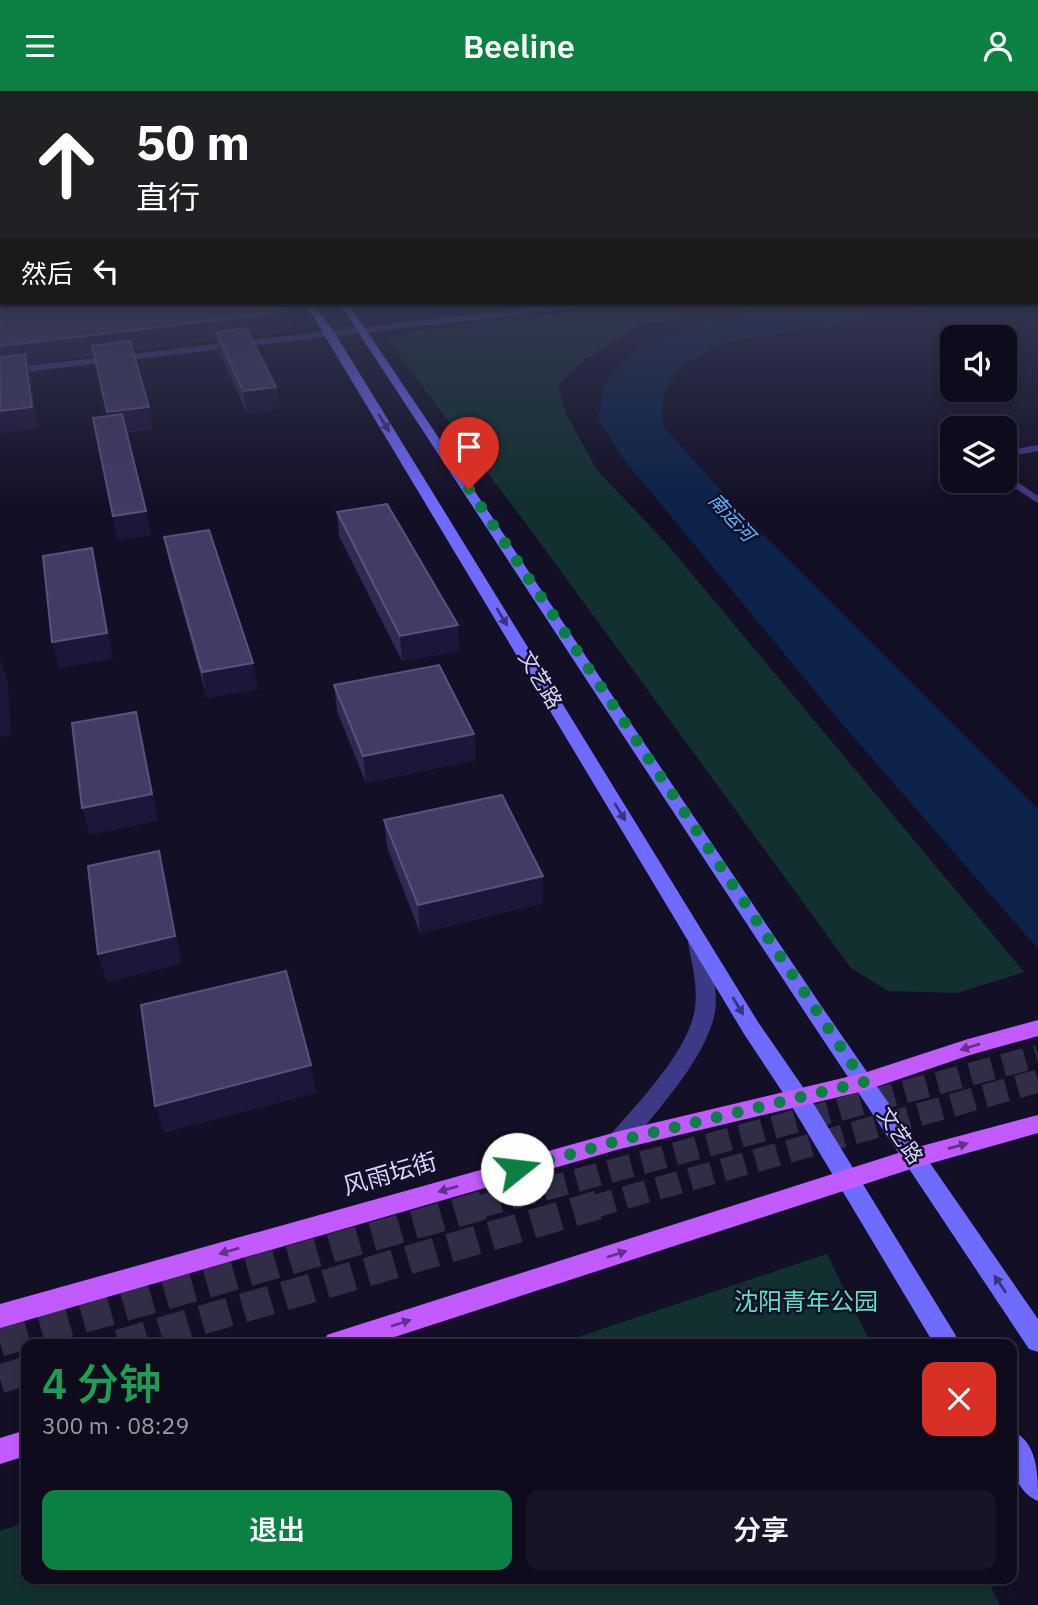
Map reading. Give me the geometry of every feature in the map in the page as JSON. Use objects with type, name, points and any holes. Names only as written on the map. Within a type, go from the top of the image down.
[{"type":"main road","name":"文艺路","points":[[350,366],[694,935],[799,1099],[846,1181],[945,1339]]},
{"type":"main road","name":"文艺路","points":[[387,366],[1038,1340]]},
{"type":"main road","name":"风雨坛街","points":[[0,1317],[621,1140],[864,1082],[968,1047],[1037,1028]]},
{"type":"main road","points":[[351,1339],[914,1158],[1038,1124]]},
{"type":"main road","points":[[0,1451],[21,1445]]},
{"type":"main road","points":[[1017,1452],[1038,1487]]},
{"type":"street","points":[[0,372],[57,366]]},
{"type":"street","points":[[621,1140],[674,1072],[704,1016],[704,969],[694,935]]},
{"type":"lane","points":[[1017,452],[1038,448]]},
{"type":"lane","points":[[1017,485],[1038,500]]},
{"type":"green space","points":[[407,366],[578,366],[558,385],[566,414],[597,470],[666,543],[1024,972],[957,993],[888,991],[851,968],[530,529]]},
{"type":"green space","name":"沈阳青年公园","points":[[827,1254],[869,1339],[572,1339]]},
{"type":"green space","points":[[21,1524],[21,1584],[990,1584],[1000,1605],[0,1605],[0,1531]]},
{"type":"water","name":"南运河","points":[[620,366],[683,366],[664,394],[664,427],[735,506],[1038,809],[1038,949],[843,725],[622,457],[598,418],[605,386]]},
{"type":"building","points":[[0,366],[27,366],[32,407],[0,411]]},
{"type":"building","points":[[96,366],[137,366],[149,407],[107,412]]},
{"type":"building","points":[[231,366],[265,366],[276,387],[243,391]]},
{"type":"building","points":[[122,414],[146,511],[113,516],[93,418]]},
{"type":"building","points":[[387,504],[458,625],[400,636],[337,512]]},
{"type":"building","points":[[209,530],[253,663],[202,672],[164,537]]},
{"type":"building","points":[[92,548],[107,633],[52,642],[43,556]]},
{"type":"building","points":[[439,665],[474,734],[363,756],[334,685]]},
{"type":"building","points":[[136,712],[152,794],[82,808],[72,723]]},
{"type":"building","points":[[502,795],[543,876],[418,905],[384,820]]},
{"type":"building","points":[[159,851],[175,936],[98,954],[88,866]]},
{"type":"building","points":[[286,971],[311,1065],[155,1106],[141,1005]]},
{"type":"tunnel","points":[[478,1207],[1038,1056]]},
{"type":"tunnel","points":[[592,1207],[1038,1081]]},
{"type":"tunnel","points":[[0,1342],[484,1205]]},
{"type":"tunnel","points":[[136,1339],[598,1205]]},
{"type":"tunnel","points":[[0,1379],[21,1373]]},
{"type":"route","points":[[469,489],[864,1082],[621,1140],[517,1169]]}]
